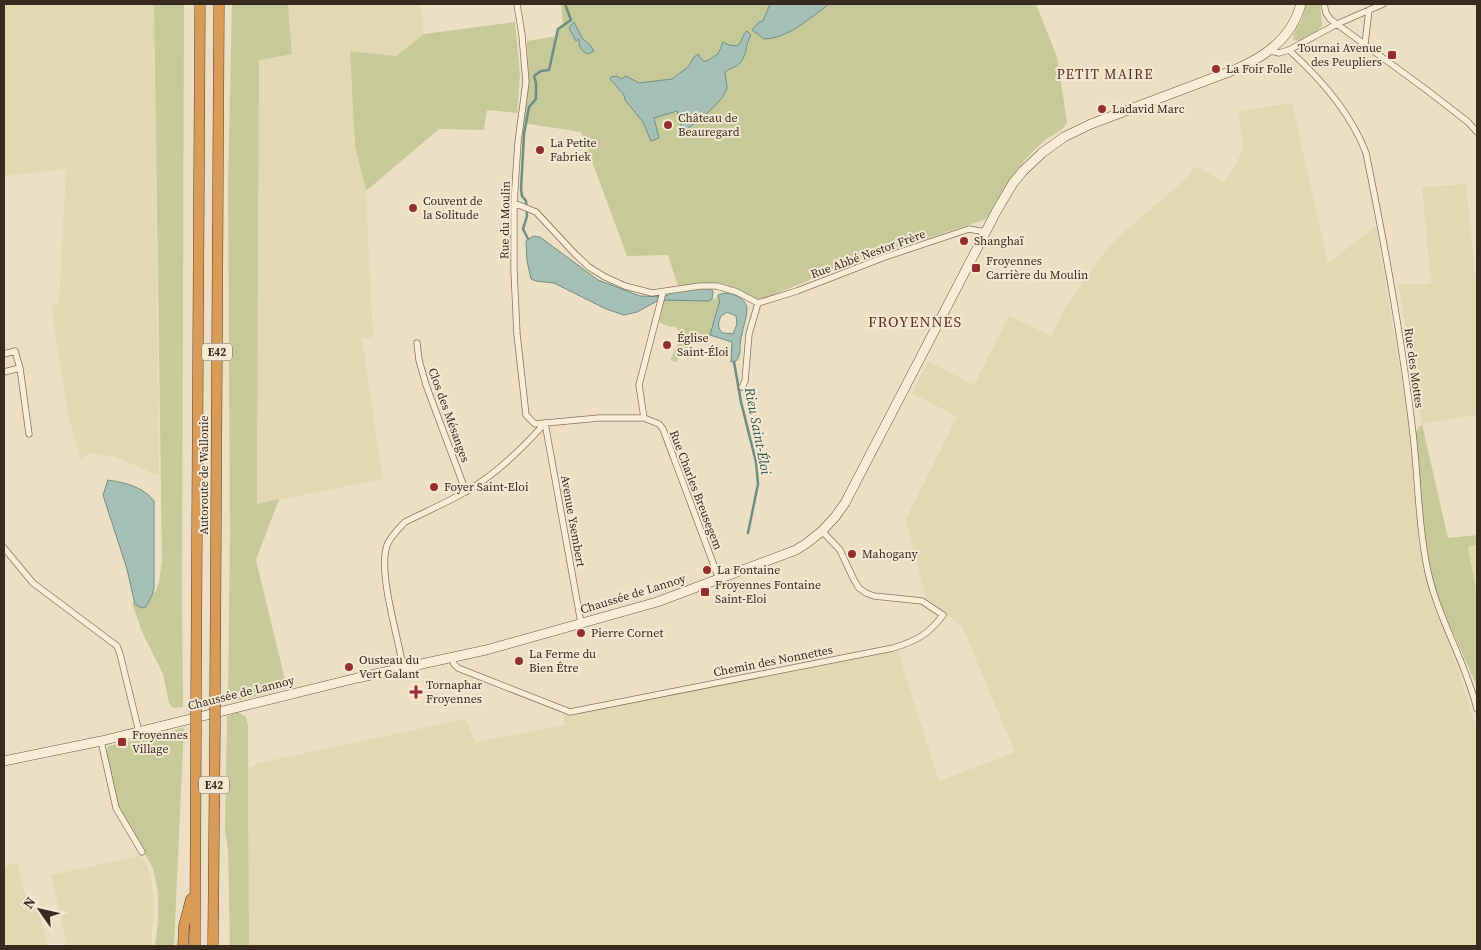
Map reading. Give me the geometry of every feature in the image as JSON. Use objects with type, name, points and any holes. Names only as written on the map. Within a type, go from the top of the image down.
[{"type":"highway","name":"Autoroute de Wallonie","points":[[195,946],[200,4]]},
{"type":"highway","name":"Autoroute de Wallonie","points":[[213,946],[220,4]]},
{"type":"highway","points":[[183,946],[184,926],[195,886]]},
{"type":"main road","name":"Chaussée de Lannoy","points":[[4,761],[101,741],[403,668],[486,650],[657,602],[796,550],[822,531],[845,503],[986,232],[1013,183],[1032,162],[1058,141],[1090,124],[1245,65],[1270,51],[1279,44],[1292,27],[1301,4]]},
{"type":"street","name":"Rue du Moulin","points":[[517,4],[526,82],[518,142],[514,203],[516,325],[526,414],[535,424],[545,423]]},
{"type":"street","points":[[1324,4],[1330,19],[1428,91],[1468,122],[1477,132]]},
{"type":"street","points":[[1270,51],[1279,53],[1289,50],[1338,24],[1383,4]]},
{"type":"street","points":[[1365,44],[1369,10]]},
{"type":"street","name":"Rue des Mottes","points":[[1289,50],[1326,86],[1360,137],[1366,153],[1393,291],[1413,435],[1420,527],[1426,565],[1437,605],[1477,709]]},
{"type":"street","points":[[514,203],[536,212],[589,267],[625,286],[652,293],[663,293],[700,286],[717,286],[736,292],[758,303],[749,334],[745,380],[742,387]]},
{"type":"street","name":"Rue Abbé Nestor Frère","points":[[758,303],[797,291],[885,257],[969,229],[986,232]]},
{"type":"street","points":[[403,668],[384,567],[388,544],[397,529],[405,522],[466,492],[495,471],[528,442],[545,423],[599,418],[644,418],[640,385],[663,293]]},
{"type":"street","name":"Clos des Mésanges","points":[[417,343],[419,360],[426,384],[466,492]]},
{"type":"street","points":[[4,354],[15,351],[20,368],[29,434]]},
{"type":"street","points":[[4,372],[20,368]]},
{"type":"street","name":"Rue Charles Breusegem","points":[[644,418],[659,424],[663,429],[719,579]]},
{"type":"street","name":"Avenue Ysembert","points":[[545,423],[581,623]]},
{"type":"street","name":"Chemin des Nonnettes","points":[[452,658],[458,668],[570,712],[892,648],[921,638],[934,628],[943,615],[922,601],[874,596],[859,588],[840,550],[822,531]]},
{"type":"street","points":[[4,548],[34,583],[117,646],[139,732]]},
{"type":"street","points":[[101,741],[116,808],[142,852]]},
{"type":"shaded area","points":[[4,4],[154,4],[159,476],[111,455],[109,457],[91,453],[85,456],[81,462],[68,415],[51,305],[59,305],[66,169],[4,176]]},
{"type":"shaded area","points":[[288,4],[421,4],[424,34],[396,56],[350,51],[355,146],[366,191],[373,337],[362,339],[383,479],[257,504],[259,59],[292,54]]},
{"type":"shaded area","points":[[1292,103],[1328,263],[1376,226],[1408,421],[1419,546],[1477,730],[1477,946],[249,946],[249,768],[259,763],[465,719],[476,742],[565,725],[563,713],[575,713],[891,651],[898,651],[939,781],[1015,752],[962,626],[926,598],[906,519],[957,417],[912,393],[928,361],[974,385],[1009,316],[1051,336],[1065,308],[1103,254],[1123,233],[1187,178],[1196,166],[1224,182],[1242,151],[1238,111]]},
{"type":"shaded area","points":[[1466,184],[1475,274],[1477,274],[1477,415],[1422,424],[1398,284],[1431,284],[1422,187]]},
{"type":"shaded area","points":[[1477,544],[1477,594],[1468,547]]},
{"type":"shaded area","points":[[139,856],[145,860],[151,877],[154,907],[151,946],[67,946],[51,875]]},
{"type":"shaded area","points":[[17,862],[28,906],[37,904],[48,946],[4,946],[4,867]]},
{"type":"green space","points":[[154,4],[184,4],[183,707],[173,708],[169,703],[163,674],[142,632],[132,603],[156,591],[162,562]]},
{"type":"green space","points":[[232,4],[288,4],[292,54],[259,60],[257,504],[279,499],[256,560],[287,688],[240,700],[228,696],[230,532],[228,183]]},
{"type":"green space","points":[[561,4],[770,4],[763,21],[792,30],[829,4],[1036,4],[1057,57],[1067,122],[1063,128],[1034,150],[1018,168],[986,219],[848,265],[757,301],[722,287],[679,289],[668,255],[627,256],[581,132],[523,123],[528,81],[527,41],[557,36],[558,29],[563,26]],"holes":[[[742,42],[749,43],[746,49],[725,72],[725,76],[706,114],[699,122],[684,131],[677,111],[653,118],[651,141],[643,122],[610,79],[617,76],[621,79],[627,76],[639,83],[672,79],[689,66],[694,58],[701,56],[703,61],[707,61],[718,54],[720,46],[737,46]]]},
{"type":"green space","points":[[1306,4],[1320,4],[1322,26],[1300,41],[1294,40],[1293,35],[1302,19]]},
{"type":"green space","points":[[515,22],[520,74],[517,113],[487,110],[484,130],[439,129],[366,191],[355,146],[350,51],[396,56],[424,34]]},
{"type":"green space","points":[[718,298],[720,300],[710,335],[694,340],[676,362],[670,360],[683,334],[673,326],[670,327],[659,322],[664,300]]},
{"type":"green space","points":[[1422,424],[1448,538],[1477,535],[1477,544],[1468,547],[1477,594],[1477,681],[1475,682],[1430,580],[1422,541],[1413,435]]},
{"type":"green space","points":[[238,712],[246,717],[248,726],[249,946],[230,946],[228,851],[225,831],[227,716]]},
{"type":"green space","points":[[184,727],[174,946],[155,946],[158,922],[158,893],[153,868],[119,807],[106,757],[108,746],[164,734]]},
{"type":"water","points":[[770,4],[829,4],[791,31],[773,38],[764,39],[752,30],[759,22],[763,21]]},
{"type":"water","points":[[574,22],[582,38],[594,51],[588,54],[580,48],[579,39],[576,41],[569,28]]},
{"type":"water","points":[[747,31],[751,35],[744,57],[737,65],[725,72],[727,88],[715,106],[683,131],[677,111],[654,118],[659,138],[651,141],[643,122],[610,79],[611,77],[617,76],[621,79],[626,76],[639,83],[672,79],[689,66],[698,54],[703,61],[707,61],[718,54],[723,42],[737,46]]},
{"type":"water","points":[[533,236],[540,237],[598,280],[640,296],[664,297],[673,292],[708,287],[713,291],[712,299],[709,301],[659,300],[637,312],[624,315],[606,309],[554,283],[531,279],[527,261],[526,241]]},
{"type":"water","points":[[725,293],[735,295],[741,298],[747,307],[740,341],[740,353],[736,361],[731,362],[732,342],[710,335],[720,300],[718,295]],"holes":[[[727,312],[736,316],[737,324],[733,334],[723,333],[719,325],[721,316]]]},
{"type":"water","points":[[108,480],[139,489],[154,501],[154,588],[146,607],[141,608],[135,604],[127,569],[103,495]]},
{"type":"waterway","points":[[528,239],[523,229],[527,216],[526,201],[522,196],[521,189],[524,134],[529,107],[536,99],[534,76],[541,71],[549,70],[558,29],[571,20],[565,4]]},
{"type":"waterway","name":"Rieu Saint-Éloi","points":[[734,362],[741,402],[756,462],[758,484],[748,533]]},
{"type":"place","name":"Tournai Avenue des Peupliers","points":[[1392,55]]},
{"type":"place","name":"La Foir Folle","points":[[1216,69]]},
{"type":"place","name":"Ladavid Marc","points":[[1102,109]]},
{"type":"place","name":"Château de Beauregard","points":[[668,125]]},
{"type":"place","name":"La Petite Fabriek","points":[[540,150]]},
{"type":"place","name":"Couvent de la Solitude","points":[[413,208]]},
{"type":"place","name":"Shanghaï","points":[[964,241]]},
{"type":"place","name":"Froyennes Carrière du Moulin","points":[[976,268]]},
{"type":"place","name":"Église Saint-Éloi","points":[[667,345]]},
{"type":"place","name":"Foyer Saint-Eloi","points":[[434,487]]},
{"type":"place","name":"Mahogany","points":[[852,554]]},
{"type":"place","name":"La Fontaine","points":[[707,570]]},
{"type":"place","name":"Froyennes Fontaine Saint-Eloi","points":[[705,592]]},
{"type":"place","name":"Pierre Cornet","points":[[581,633]]},
{"type":"place","name":"La Ferme du Bien Être","points":[[519,661]]},
{"type":"place","name":"Ousteau du Vert Galant","points":[[349,667]]},
{"type":"place","name":"Tornaphar Froyennes","points":[[416,692]]},
{"type":"place","name":"Froyennes Village","points":[[122,742]]},
{"type":"district","name":"PETIT MAIRE","points":[[1105,74]]},
{"type":"district","name":"FROYENNES","points":[[915,321]]}]
